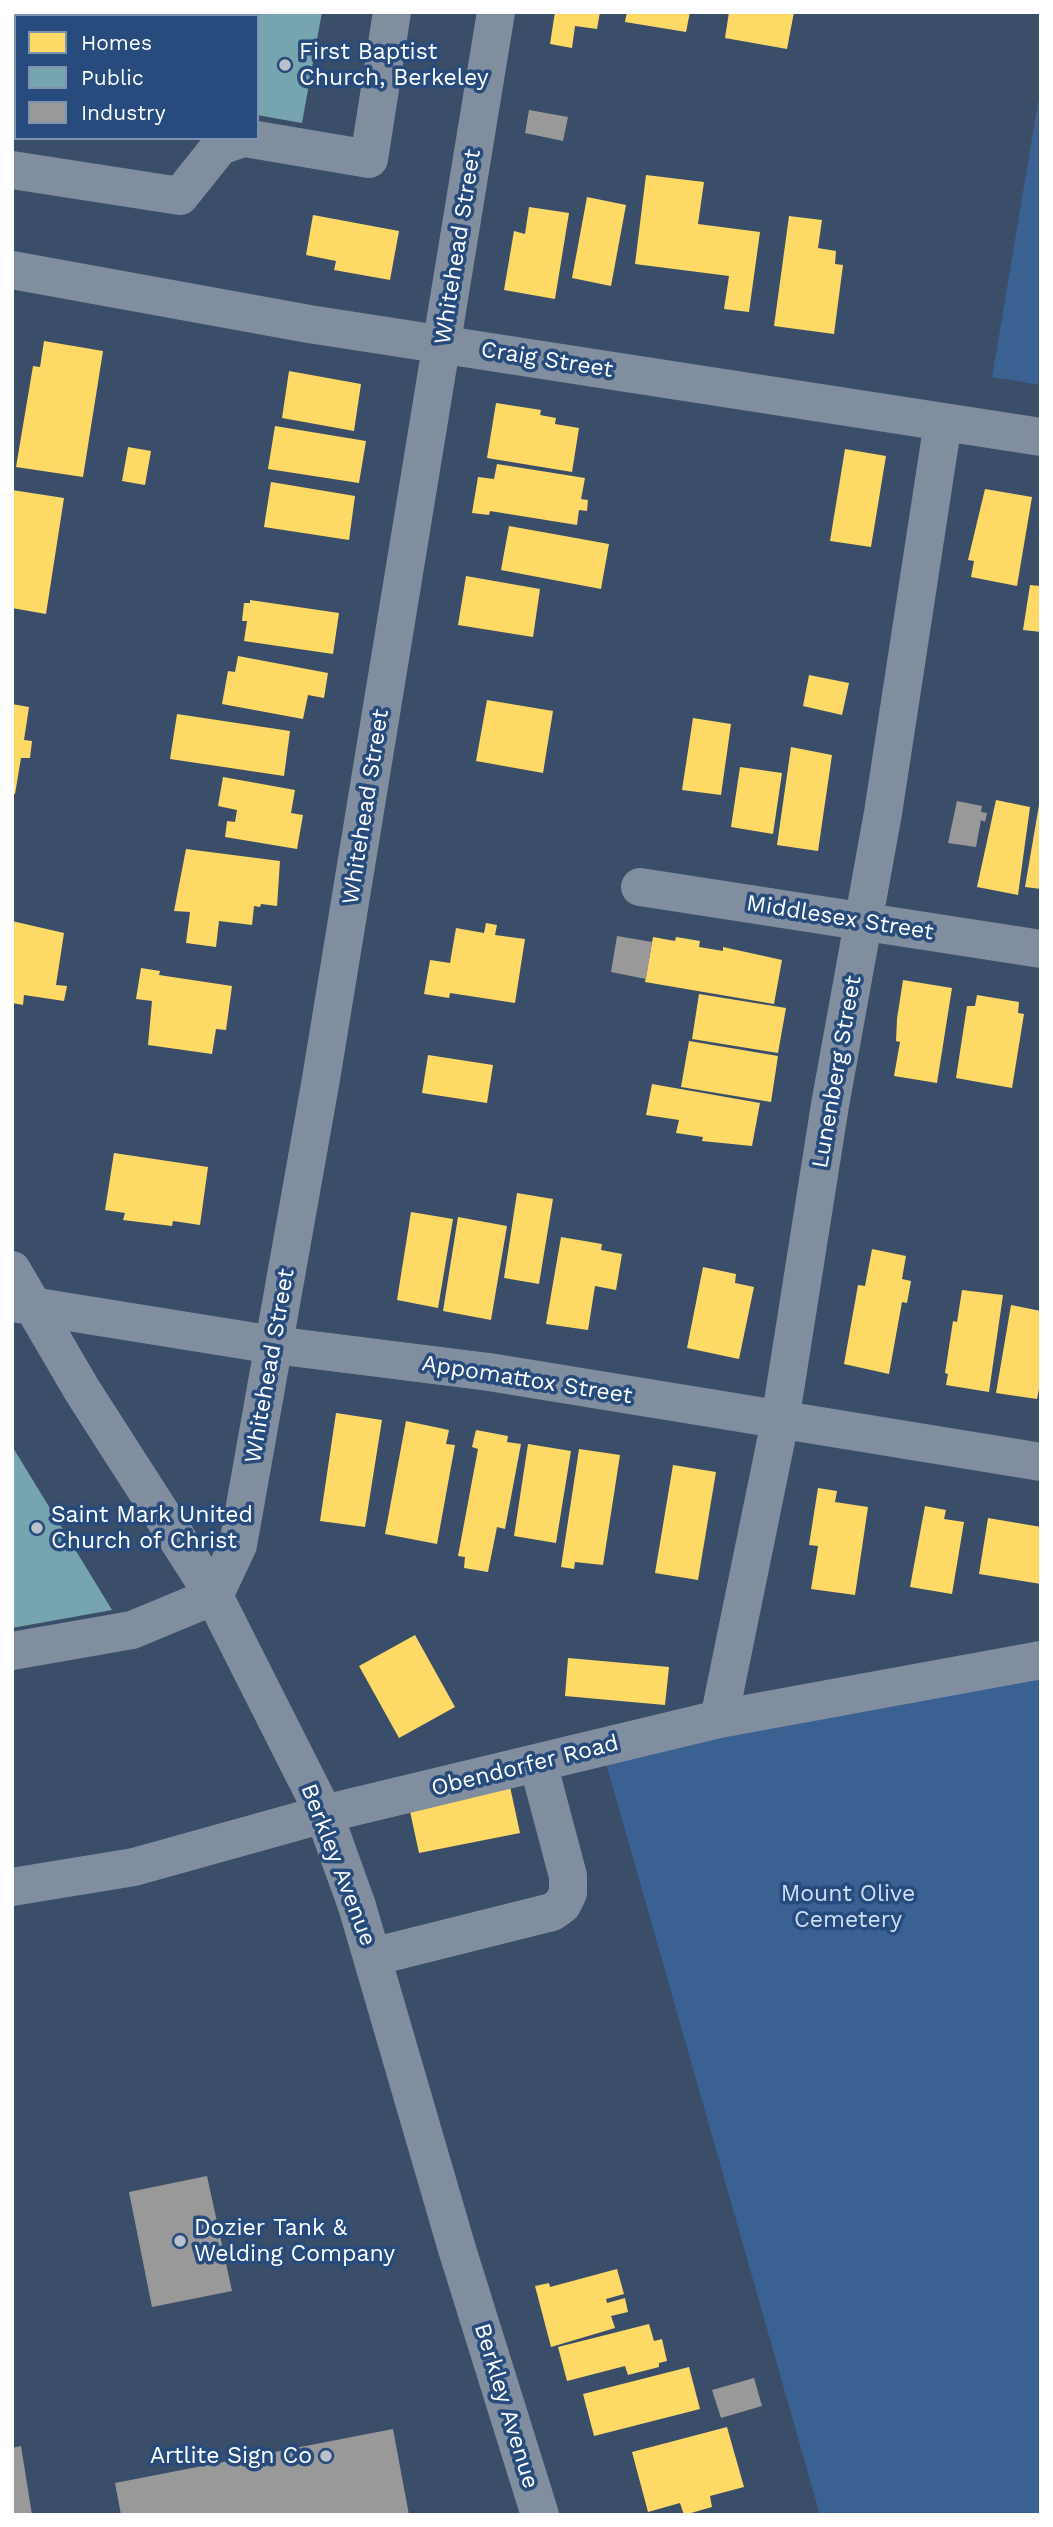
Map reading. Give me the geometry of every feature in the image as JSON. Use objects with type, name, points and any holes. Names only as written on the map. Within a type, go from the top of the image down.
[{"type":"street","points":[[256,140],[369,159],[392,12]]},
{"type":"street","name":"Whitehead Street","points":[[214,1596],[238,1545],[274,1345],[496,12]]},
{"type":"street","points":[[12,170],[180,196],[220,146],[238,140]]},
{"type":"street","name":"Craig Street","points":[[12,270],[442,344],[1041,437]]},
{"type":"street","name":"Lunenberg Street","points":[[719,1719],[780,1420],[943,422]]},
{"type":"street","name":"Middlesex Street","points":[[640,887],[1041,949]]},
{"type":"street","name":"Berkley Avenue","points":[[12,1270],[24,1305],[214,1596],[324,1814],[358,1906],[457,2249],[540,2515]]},
{"type":"street","name":"Appomattox Street","points":[[24,1305],[274,1345],[489,1372],[1041,1461]]},
{"type":"street","points":[[12,1651],[132,1630],[214,1596]]},
{"type":"street","name":"Obendorfer Road","points":[[12,1887],[134,1867],[324,1814],[719,1719],[1041,1660]]},
{"type":"street","points":[[372,1957],[552,1912],[562,1905],[568,1893],[568,1876],[538,1763]]},
{"type":"green space","points":[[1041,85],[1041,385],[992,377]]},
{"type":"green space","name":"Mount Olive Cemetery","points":[[1041,1675],[1041,2515],[820,2515],[604,1756]]},
{"type":"building: Homes","points":[[555,12],[600,12],[597,29],[575,26],[572,48],[550,44]]},
{"type":"building: Homes","points":[[627,12],[690,12],[686,32],[625,22]]},
{"type":"building: Homes","points":[[729,12],[794,12],[787,49],[725,38]]},
{"type":"building: Homes","points":[[646,175],[704,182],[698,224],[760,232],[749,312],[724,309],[729,276],[635,264]]},
{"type":"building: Homes","points":[[587,197],[626,205],[611,286],[572,278]]},
{"type":"building: Homes","points":[[529,207],[569,213],[555,299],[504,290],[514,231],[525,234]]},
{"type":"building: Homes","points":[[313,215],[399,231],[390,280],[334,270],[336,261],[306,255]]},
{"type":"building: Homes","points":[[789,216],[822,220],[818,248],[836,251],[835,264],[843,265],[834,334],[774,326]]},
{"type":"building: Homes","points":[[44,341],[103,351],[83,477],[16,467],[33,366],[40,367]]},
{"type":"building: Homes","points":[[289,371],[361,384],[354,431],[282,418]]},
{"type":"building: Homes","points":[[496,403],[541,410],[540,415],[556,418],[555,424],[579,428],[572,472],[487,458]]},
{"type":"building: Homes","points":[[275,426],[366,441],[359,483],[268,469]]},
{"type":"building: Homes","points":[[128,447],[151,451],[145,485],[122,481]]},
{"type":"building: Homes","points":[[845,449],[886,456],[871,547],[830,541]]},
{"type":"building: Homes","points":[[497,464],[585,478],[581,499],[588,500],[587,511],[579,510],[577,525],[490,511],[489,515],[472,513],[478,477],[494,479]]},
{"type":"building: Homes","points":[[271,482],[355,496],[349,540],[264,527]]},
{"type":"building: Homes","points":[[985,489],[1032,497],[1017,586],[971,577],[974,561],[968,560]]},
{"type":"building: Homes","points":[[12,490],[64,498],[46,614],[12,608]]},
{"type":"building: Homes","points":[[509,526],[609,544],[601,589],[501,570]]},
{"type":"building: Homes","points":[[466,576],[540,589],[533,637],[458,625]]},
{"type":"building: Homes","points":[[1030,585],[1041,586],[1041,632],[1023,630]]},
{"type":"building: Homes","points":[[250,600],[339,613],[333,654],[244,641],[247,621],[242,621],[244,603],[250,603]]},
{"type":"building: Homes","points":[[238,656],[328,673],[324,698],[308,695],[303,719],[222,704],[228,671],[235,672]]},
{"type":"building: Homes","points":[[809,675],[849,683],[842,715],[803,706]]},
{"type":"building: Homes","points":[[487,700],[553,711],[543,773],[476,761]]},
{"type":"building: Homes","points":[[12,704],[29,707],[24,740],[32,741],[30,758],[21,758],[15,794],[12,794]]},
{"type":"building: Homes","points":[[177,714],[290,731],[284,776],[170,759]]},
{"type":"building: Homes","points":[[693,718],[731,724],[721,795],[682,790]]},
{"type":"building: Homes","points":[[791,747],[832,755],[818,851],[777,845]]},
{"type":"building: Homes","points":[[740,767],[782,773],[773,834],[731,827]]},
{"type":"building: Homes","points":[[223,777],[295,790],[291,813],[303,815],[297,849],[225,837],[227,821],[235,822],[237,810],[218,806]]},
{"type":"building: Homes","points":[[996,800],[1030,807],[1018,895],[977,887]]},
{"type":"building: Homes","points":[[1041,805],[1041,889],[1025,887]]},
{"type":"building: Homes","points":[[186,849],[280,861],[277,906],[254,906],[252,925],[219,921],[216,947],[186,943],[190,912],[174,911]]},
{"type":"building: Homes","points":[[12,921],[64,933],[56,985],[67,986],[64,1001],[24,995],[23,1005],[12,1003]]},
{"type":"building: Homes","points":[[486,923],[497,925],[495,935],[525,939],[515,1003],[450,993],[449,998],[424,994],[430,960],[450,963],[456,928],[484,933]]},
{"type":"building: Homes","points":[[653,937],[675,941],[676,937],[700,941],[699,947],[723,951],[723,947],[782,960],[774,1004],[645,982]]},
{"type":"building: Homes","points":[[141,968],[160,971],[159,975],[232,986],[226,1030],[216,1029],[212,1054],[148,1045],[152,1001],[136,999]]},
{"type":"building: Homes","points":[[903,980],[952,988],[937,1083],[894,1076],[900,1042],[896,1041],[897,1019]]},
{"type":"building: Homes","points":[[699,994],[786,1008],[778,1053],[692,1039]]},
{"type":"building: Homes","points":[[977,995],[1019,1002],[1018,1013],[1024,1014],[1012,1088],[956,1078],[967,1006],[975,1006]]},
{"type":"building: Homes","points":[[689,1041],[778,1056],[771,1102],[681,1087]]},
{"type":"building: Homes","points":[[428,1055],[493,1065],[487,1103],[422,1093]]},
{"type":"building: Homes","points":[[652,1084],[760,1103],[752,1146],[702,1141],[703,1137],[676,1133],[679,1120],[646,1115]]},
{"type":"building: Homes","points":[[114,1153],[208,1167],[200,1225],[173,1221],[172,1226],[123,1220],[125,1213],[105,1210]]},
{"type":"building: Homes","points":[[517,1193],[553,1199],[539,1284],[504,1278]]},
{"type":"building: Homes","points":[[411,1212],[453,1219],[438,1308],[397,1300]]},
{"type":"building: Homes","points":[[458,1217],[507,1226],[491,1320],[443,1311]]},
{"type":"building: Homes","points":[[561,1237],[602,1244],[601,1250],[622,1254],[616,1290],[595,1286],[588,1330],[546,1324]]},
{"type":"building: Homes","points":[[872,1249],[906,1256],[902,1279],[911,1281],[907,1303],[902,1302],[889,1374],[844,1364],[858,1285],[865,1286]]},
{"type":"building: Homes","points":[[703,1267],[736,1274],[735,1283],[754,1287],[739,1359],[687,1348]]},
{"type":"building: Homes","points":[[962,1290],[1003,1295],[989,1392],[946,1385],[948,1374],[945,1373],[953,1321],[957,1322]]},
{"type":"building: Homes","points":[[1011,1305],[1041,1311],[1041,1379],[1037,1399],[996,1393]]},
{"type":"building: Homes","points":[[336,1413],[382,1420],[365,1527],[320,1521]]},
{"type":"building: Homes","points":[[406,1421],[449,1430],[446,1444],[455,1445],[437,1544],[385,1534]]},
{"type":"building: Homes","points":[[476,1430],[508,1436],[507,1442],[521,1444],[505,1529],[497,1527],[488,1572],[464,1568],[465,1557],[458,1556],[478,1449],[472,1447]]},
{"type":"building: Homes","points":[[528,1444],[571,1451],[556,1543],[514,1536]]},
{"type":"building: Homes","points":[[579,1449],[620,1455],[603,1565],[575,1562],[574,1569],[561,1567]]},
{"type":"building: Homes","points":[[673,1465],[716,1472],[698,1580],[655,1573]]},
{"type":"building: Homes","points":[[818,1488],[837,1491],[835,1502],[868,1507],[855,1595],[811,1589],[818,1546],[809,1545]]},
{"type":"building: Homes","points":[[925,1506],[946,1510],[944,1519],[964,1522],[952,1594],[910,1587]]},
{"type":"building: Homes","points":[[988,1518],[1041,1527],[1041,1584],[979,1574]]},
{"type":"building: Homes","points":[[415,1635],[455,1707],[399,1738],[359,1666]]},
{"type":"building: Homes","points":[[568,1658],[669,1667],[665,1705],[565,1696]]},
{"type":"building: Homes","points":[[509,1782],[520,1833],[419,1853],[408,1802]]},
{"type":"building: Homes","points":[[617,2269],[624,2294],[606,2299],[607,2303],[625,2298],[628,2312],[611,2316],[615,2328],[551,2347],[535,2286],[549,2283],[550,2287]]},
{"type":"building: Homes","points":[[649,2324],[654,2341],[662,2339],[667,2361],[659,2363],[659,2367],[628,2375],[625,2366],[567,2381],[558,2347]]},
{"type":"building: Homes","points":[[689,2367],[700,2409],[594,2436],[583,2394]]},
{"type":"building: Homes","points":[[727,2427],[744,2487],[710,2496],[712,2507],[684,2515],[680,2503],[648,2512],[632,2452]]},
{"type":"building: Public","name":"First Baptist Church, Berkeley","points":[[101,12],[322,12],[302,123],[259,115],[259,14]]},
{"type":"building: Public","name":"Saint Mark United Church of Christ","points":[[12,1446],[112,1610],[12,1628]]},
{"type":"building: Industry","points":[[529,110],[568,117],[563,141],[525,133]]},
{"type":"building: Industry","points":[[957,801],[982,806],[981,812],[987,813],[985,822],[981,820],[976,847],[948,843]]},
{"type":"building: Industry","points":[[617,936],[652,942],[646,979],[611,972]]},
{"type":"building: Industry","name":"Dozier Tank & Welding Company","points":[[207,2176],[232,2291],[152,2307],[129,2192]]},
{"type":"building: Industry","points":[[754,2378],[762,2406],[721,2418],[712,2390]]},
{"type":"building: Industry","name":"Artlite Sign Co","points":[[393,2429],[409,2515],[121,2515],[115,2483]]},
{"type":"building: Industry","points":[[21,2446],[32,2515],[12,2515],[12,2448]]},
{"type":"place","name":"First Baptist Church, Berkeley","points":[[285,65]]},
{"type":"place","name":"Saint Mark United Church of Christ","points":[[37,1528]]},
{"type":"place","name":"Dozier Tank & Welding Company","points":[[180,2241]]},
{"type":"place","name":"Artlite Sign Co","points":[[326,2456]]}]
